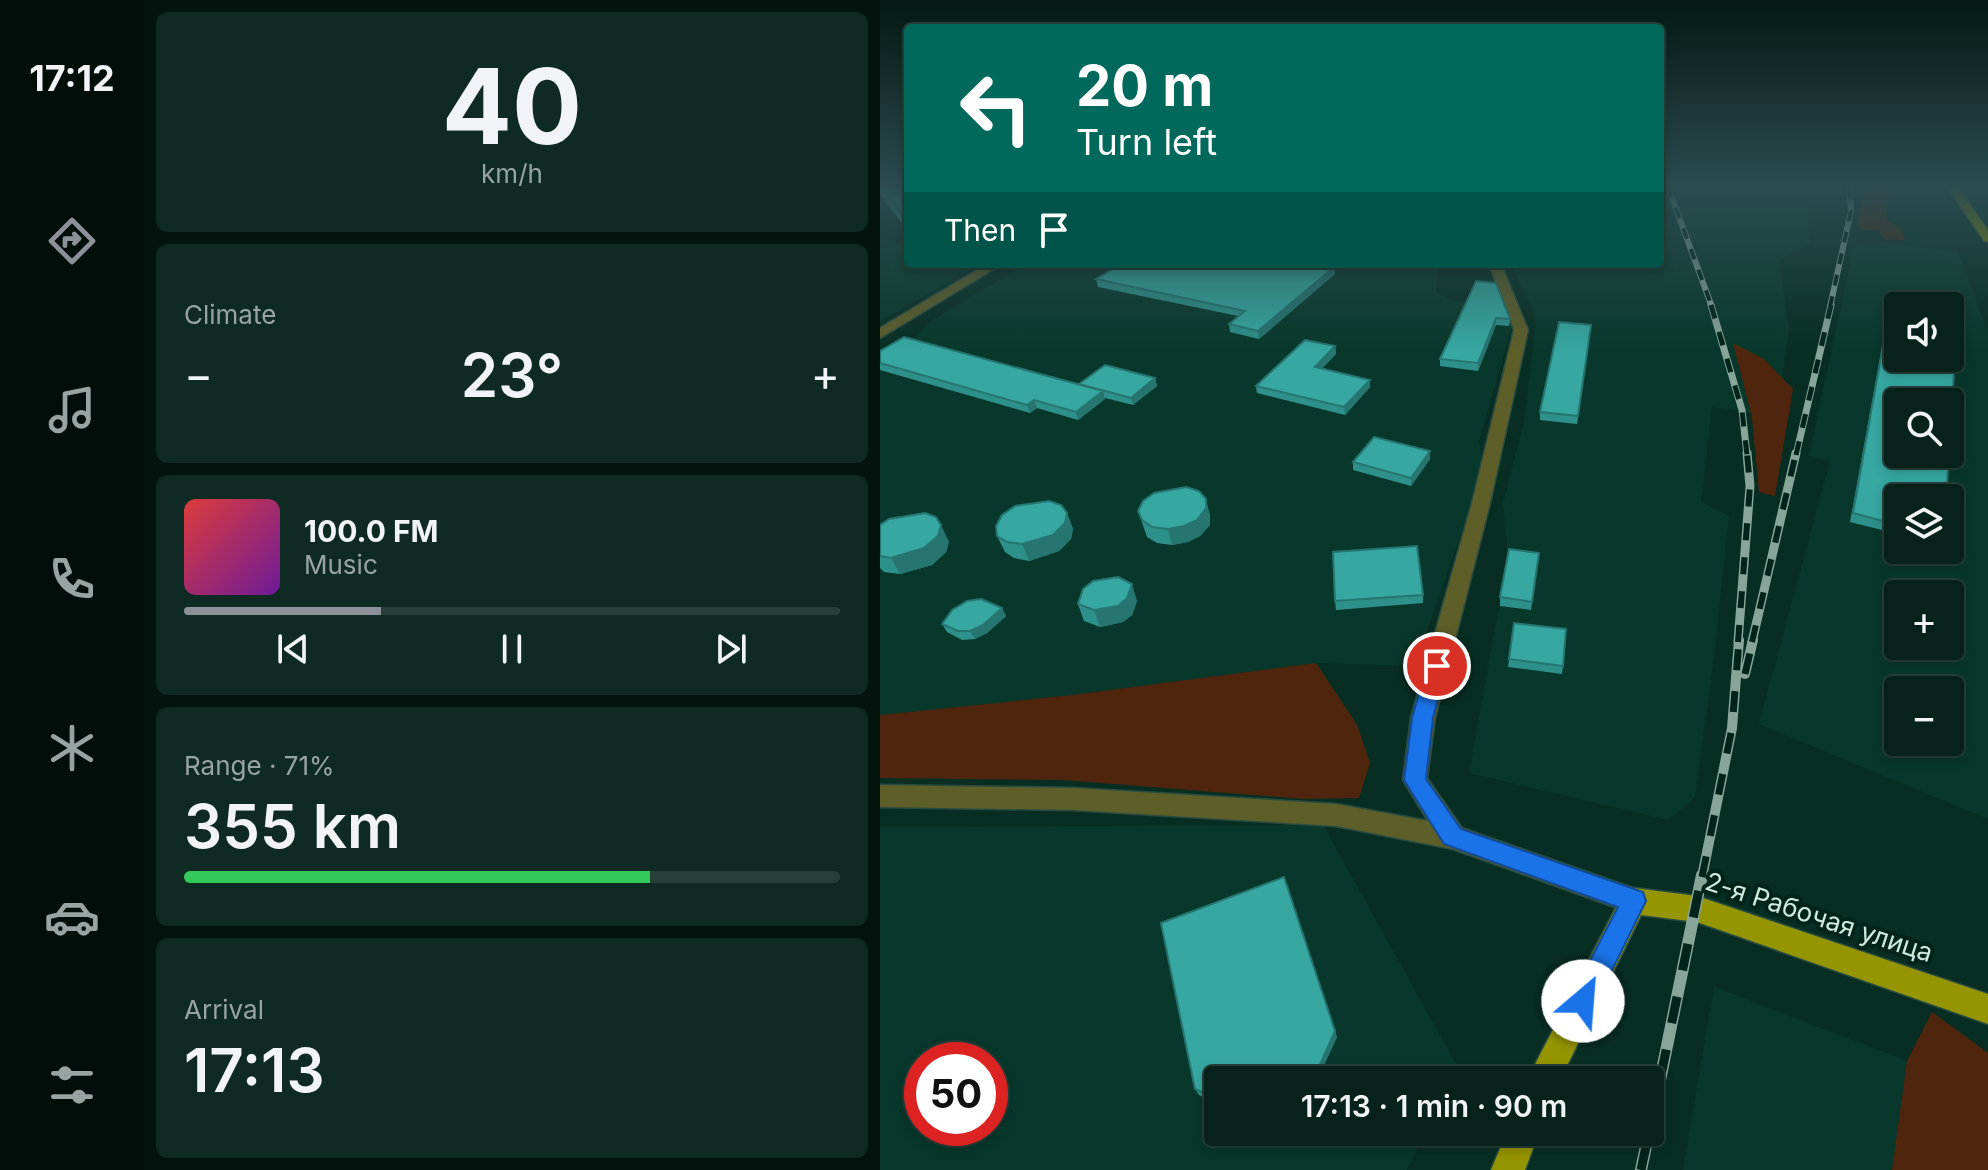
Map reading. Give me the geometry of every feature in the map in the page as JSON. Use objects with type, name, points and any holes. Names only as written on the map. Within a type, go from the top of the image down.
[{"type":"main road","name":"2-я Рабочая улица","points":[[1634,901],[1697,909],[1988,1009]]},
{"type":"main road","points":[[1550,1066],[1634,901]]},
{"type":"main road","points":[[1508,1170],[1517,1146]]},
{"type":"street","points":[[880,334],[989,268]]},
{"type":"street","points":[[1453,837],[1415,780],[1423,718],[1481,503],[1521,330],[1497,268]]},
{"type":"street","points":[[880,796],[1073,799],[1336,815],[1453,837],[1634,901]]},
{"type":"shaded area","points":[[1664,242],[1810,242],[1779,260],[1789,328],[1780,395],[1770,415],[1712,407],[1701,502],[1729,516],[1714,657],[1695,797],[1668,820],[1469,773],[1508,557],[1503,503],[1524,421],[1536,323],[1532,307],[1512,268],[1664,268]]},
{"type":"shaded area","points":[[1872,242],[1958,251],[1988,332],[1988,819],[1759,724],[1830,461],[1809,456],[1853,250],[1857,245]]},
{"type":"shaded area","points":[[904,243],[904,268],[974,268],[880,321],[880,248]]},
{"type":"shaded area","points":[[1018,268],[1439,268],[1436,292],[1451,300],[1469,302],[1476,288],[1500,291],[1512,327],[1479,441],[1483,460],[1471,505],[1415,666],[1316,663],[1072,695],[880,715],[880,361],[908,345],[931,321]]},
{"type":"shaded area","points":[[1733,343],[1764,359],[1793,389],[1775,496],[1759,492],[1752,418]]},
{"type":"shaded area","points":[[1316,663],[1357,725],[1370,763],[1359,798],[1304,799],[1063,780],[880,778],[880,715],[1072,695]]},
{"type":"shaded area","points":[[1323,825],[1457,1066],[1204,1066],[1204,1146],[1418,1146],[1407,1170],[880,1170],[880,827]]},
{"type":"shaded area","points":[[1714,987],[1907,1061],[1892,1170],[1683,1170]]},
{"type":"shaded area","points":[[1932,1012],[1988,1053],[1988,1170],[1892,1170],[1907,1061]]},
{"type":"building","points":[[1114,268],[1333,268],[1258,331],[1229,324],[1245,311],[1096,279]]},
{"type":"building","points":[[1476,281],[1496,283],[1510,319],[1496,318],[1478,363],[1440,359]]},
{"type":"building","points":[[1559,322],[1591,325],[1578,416],[1540,412]]},
{"type":"building","points":[[904,337],[1103,391],[1076,412],[1034,400],[1027,405],[880,363],[880,351]]},
{"type":"building","points":[[1305,340],[1335,346],[1315,367],[1370,380],[1344,407],[1256,386]]},
{"type":"building","points":[[1884,340],[1884,372],[1954,372],[1953,388],[1884,388],[1884,468],[1948,468],[1947,484],[1884,484],[1884,521],[1853,513]]},
{"type":"building","points":[[1105,365],[1155,378],[1131,398],[1079,384]]},
{"type":"building","points":[[1374,437],[1430,451],[1411,478],[1353,462]]},
{"type":"building","points":[[1186,487],[1199,491],[1206,499],[1206,508],[1197,520],[1168,529],[1152,527],[1142,520],[1138,511],[1143,501],[1154,493]]},
{"type":"building","points":[[1049,501],[1061,505],[1067,513],[1065,523],[1053,535],[1022,544],[1007,542],[997,536],[996,526],[1002,515],[1015,506]]},
{"type":"building","points":[[925,513],[936,517],[941,525],[938,536],[924,548],[891,558],[880,556],[880,525],[889,519]]},
{"type":"building","points":[[1417,546],[1423,595],[1335,601],[1333,552]]},
{"type":"building","points":[[1509,549],[1539,553],[1532,602],[1500,597]]},
{"type":"building","points":[[1118,577],[1132,584],[1127,598],[1118,606],[1094,610],[1078,604],[1083,589],[1093,581]]},
{"type":"building","points":[[981,599],[1002,608],[983,625],[970,631],[958,631],[942,624],[952,610],[967,601]]},
{"type":"building","points":[[1514,623],[1566,629],[1563,666],[1509,659]]},
{"type":"building","points":[[1284,877],[1335,1031],[1319,1066],[1204,1066],[1204,1093],[1195,1089],[1161,923]]},
{"type":"railway","points":[[1688,242],[1712,307]]},
{"type":"railway","points":[[1830,307],[1844,242]]},
{"type":"railway","points":[[1711,305],[1742,410],[1747,455]]},
{"type":"railway","points":[[1796,455],[1831,305]]},
{"type":"railway","points":[[1738,642],[1750,486],[1747,453]]},
{"type":"railway","points":[[1752,642],[1796,453]]},
{"type":"railway","points":[[1702,877],[1732,728],[1739,640]]},
{"type":"railway","points":[[1745,674],[1753,640]]},
{"type":"railway","points":[[1663,1066],[1702,875]]},
{"type":"railway","points":[[1641,1170],[1646,1146]]},
{"type":"route","points":[[1437,666],[1423,718],[1415,780],[1453,837],[1634,901],[1583,1001]]}]
